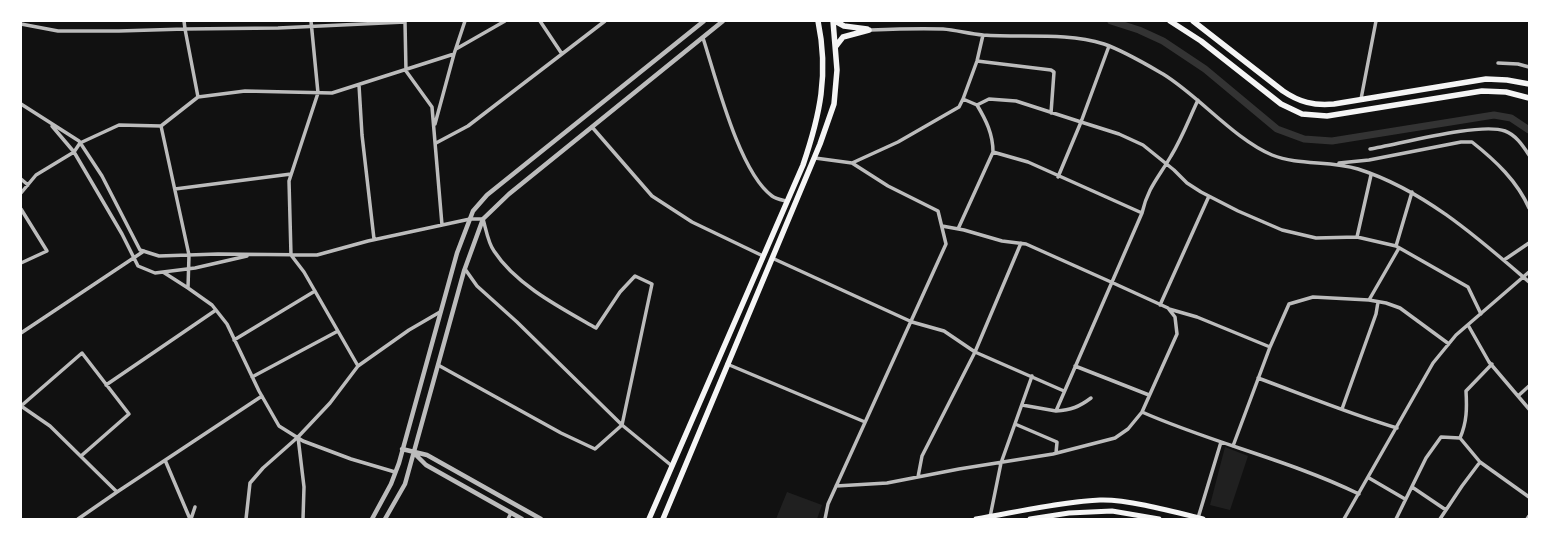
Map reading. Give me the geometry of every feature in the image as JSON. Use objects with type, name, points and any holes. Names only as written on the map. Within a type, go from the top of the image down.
[{"type":"main road","points":[[649,519],[786,201],[803,165],[822,102],[824,72],[822,41],[818,21]]},
{"type":"main road","points":[[834,21],[844,26],[869,30]]},
{"type":"main road","points":[[663,519],[815,158],[834,104],[836,46],[834,21]]},
{"type":"main road","points":[[1170,21],[1201,41],[1271,96],[1291,110],[1302,114],[1327,116],[1482,91],[1506,92],[1529,98]]},
{"type":"main road","points":[[1193,21],[1276,86],[1298,100],[1324,105],[1486,79],[1507,80],[1529,84]]},
{"type":"main road","points":[[836,46],[843,37],[869,30]]},
{"type":"main road","points":[[976,519],[1050,506],[1102,500],[1135,504],[1200,518]]},
{"type":"main road","points":[[1030,519],[1069,512],[1112,511],[1159,519]]},
{"type":"street","points":[[184,21],[198,97]]},
{"type":"street","points":[[311,21],[318,93],[289,181],[291,255],[315,291],[358,366]]},
{"type":"street","points":[[434,127],[444,96],[454,54],[465,21]]},
{"type":"street","points":[[456,49],[505,21]]},
{"type":"street","points":[[540,21],[562,54]]},
{"type":"street","points":[[436,143],[468,126],[605,21]]},
{"type":"street","points":[[385,519],[405,484],[465,268],[483,219],[509,194],[724,21]]},
{"type":"street","points":[[1361,99],[1376,21]]},
{"type":"street","points":[[21,24],[58,30],[119,31],[405,22],[406,71],[432,107],[442,225]]},
{"type":"street","points":[[372,519],[395,472],[456,253],[473,211],[488,195],[701,22]]},
{"type":"street","points":[[869,30],[944,30],[983,35],[1076,38],[1109,46],[1129,54],[1165,75],[1250,142],[1271,155],[1293,162],[1336,164],[1369,160],[1460,142],[1472,142],[1514,180],[1522,192],[1529,208]]},
{"type":"street","points":[[852,163],[898,142],[959,107],[977,61],[983,35]]},
{"type":"street","points":[[703,38],[721,96],[744,159],[759,184],[773,197],[786,201]]},
{"type":"street","points":[[1058,177],[1081,122],[1109,46]]},
{"type":"street","points":[[21,193],[36,176],[74,152],[80,143],[119,125],[162,126],[198,97],[245,91],[332,93],[406,71],[454,54]]},
{"type":"street","points":[[977,61],[1051,70],[1054,72],[1051,113]]},
{"type":"street","points":[[1498,63],[1529,67]]},
{"type":"street","points":[[359,85],[362,136],[374,239]]},
{"type":"street","points":[[958,229],[993,152],[993,140],[987,123],[977,105],[963,99]]},
{"type":"street","points":[[977,105],[989,99],[1016,101],[1119,134],[1143,145],[1174,170],[1187,183],[1209,196],[1238,211],[1282,230],[1316,238],[1357,238],[1398,247],[1468,287],[1482,314]]},
{"type":"street","points":[[1056,411],[1142,213],[1145,202],[1156,178],[1171,156],[1198,100]]},
{"type":"street","points":[[21,104],[80,143],[102,176],[140,250],[159,256],[317,255],[374,239],[470,219],[483,219]]},
{"type":"street","points":[[50,123],[74,152],[122,234],[138,266],[155,273],[189,269],[254,255]]},
{"type":"street","points":[[162,126],[189,255],[188,288]]},
{"type":"street","points":[[592,127],[652,196],[692,222],[763,256]]},
{"type":"street","points":[[1370,150],[1484,128],[1507,132],[1514,136],[1529,155]]},
{"type":"street","points":[[993,152],[1028,162],[1058,177],[1142,213]]},
{"type":"street","points":[[815,158],[852,163],[888,186],[938,211],[946,244],[912,322],[828,504],[825,519]]},
{"type":"street","points":[[1336,164],[1359,170],[1412,192],[1445,213],[1529,282]]},
{"type":"street","points":[[176,189],[291,174]]},
{"type":"street","points":[[1357,238],[1371,175]]},
{"type":"street","points":[[21,178],[28,185]]},
{"type":"street","points":[[1369,300],[1398,247],[1412,192]]},
{"type":"street","points":[[1160,305],[1209,196]]},
{"type":"street","points":[[21,208],[47,251],[21,263]]},
{"type":"street","points":[[438,365],[561,433],[595,449],[622,425],[652,284],[635,276],[620,292],[596,328],[556,305],[510,272],[493,250],[483,219]]},
{"type":"street","points":[[942,226],[1002,241],[1021,243],[1160,305],[1270,347]]},
{"type":"street","points":[[918,477],[922,456],[975,352],[1021,243]]},
{"type":"street","points":[[1504,260],[1529,243]]},
{"type":"street","points":[[21,333],[135,259],[144,251]]},
{"type":"street","points":[[772,258],[912,322],[944,330],[975,352],[1064,391]]},
{"type":"street","points":[[465,268],[477,286],[517,322],[622,425],[672,466]]},
{"type":"street","points":[[162,272],[188,288],[216,310],[227,324],[252,377],[279,426],[298,438],[351,459],[395,472]]},
{"type":"street","points":[[1344,519],[1369,478],[1433,363],[1449,344],[1529,272]]},
{"type":"street","points":[[234,340],[315,291]]},
{"type":"street","points":[[1233,446],[1270,347],[1289,304],[1313,297],[1369,300],[1378,302],[1400,308],[1449,344]]},
{"type":"street","points":[[1342,409],[1376,314],[1378,302]]},
{"type":"street","points":[[836,486],[886,483],[1056,453],[1115,438],[1128,429],[1142,412],[1177,334],[1175,317],[1168,308]]},
{"type":"street","points":[[106,385],[216,310]]},
{"type":"street","points":[[246,519],[250,483],[263,468],[298,438],[330,403],[358,366],[409,330],[440,312]]},
{"type":"street","points":[[1468,326],[1492,364],[1529,408]]},
{"type":"street","points":[[252,377],[338,331]]},
{"type":"street","points":[[81,456],[129,414],[82,353],[21,406],[50,426],[117,492]]},
{"type":"street","points":[[727,364],[865,422]]},
{"type":"street","points":[[1460,438],[1465,428],[1467,410],[1466,391],[1492,364]]},
{"type":"street","points":[[1075,366],[1149,395]]},
{"type":"street","points":[[990,517],[1001,463],[1032,376]]},
{"type":"street","points":[[1258,378],[1364,418],[1396,428]]},
{"type":"street","points":[[1518,396],[1529,386]]},
{"type":"street","points":[[78,519],[262,396]]},
{"type":"street","points":[[1022,405],[1056,411],[1071,410],[1080,406],[1091,398]]},
{"type":"street","points":[[1142,412],[1172,425],[1330,480],[1359,494]]},
{"type":"street","points":[[1015,424],[1057,442],[1056,453]]},
{"type":"street","points":[[1396,519],[1426,458],[1441,437],[1460,438],[1480,462],[1529,497]]},
{"type":"street","points":[[298,438],[304,487],[303,519]]},
{"type":"street","points":[[1200,518],[1221,442]]},
{"type":"street","points":[[402,450],[427,455],[541,519]]},
{"type":"street","points":[[413,452],[426,465],[522,519]]},
{"type":"street","points":[[165,460],[190,519]]},
{"type":"street","points":[[1440,519],[1480,462]]},
{"type":"street","points":[[1369,478],[1405,498]]},
{"type":"street","points":[[1412,487],[1446,510]]},
{"type":"street","points":[[190,519],[195,507]]},
{"type":"street","points":[[508,519],[511,513]]},
{"type":"shaded area","points":[[1225,447],[1248,456],[1230,510],[1210,505]]},
{"type":"shaded area","points":[[787,492],[822,505],[817,519],[776,519]]},
{"type":"waterway","points":[[1111,21],[1139,30],[1163,41],[1205,69],[1277,129],[1304,139],[1332,141],[1494,115],[1511,118],[1529,130]]}]
